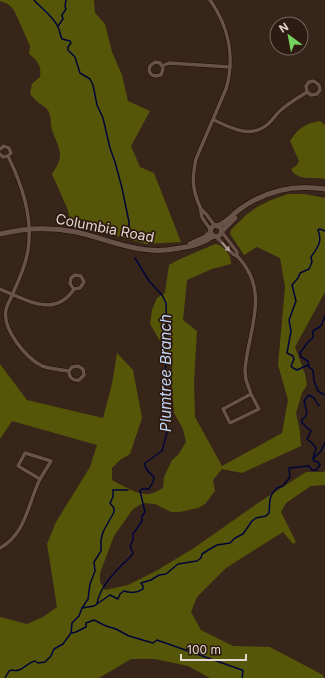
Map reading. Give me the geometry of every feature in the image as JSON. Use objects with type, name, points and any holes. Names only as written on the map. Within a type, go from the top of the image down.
[{"type":"street","points":[[210,0],[221,17],[228,36],[230,67],[226,89],[196,159],[193,188],[200,209],[206,214],[214,231],[232,254],[237,256],[246,266],[255,287],[256,299],[246,366],[246,380],[259,409],[230,423],[223,409],[252,394]]},
{"type":"street","points":[[157,62],[162,66],[163,69],[160,75],[155,76],[151,74],[149,69],[152,64],[157,62]]},
{"type":"street","points":[[162,66],[169,63],[230,67]]},
{"type":"street","points":[[314,81],[319,84],[320,90],[317,94],[311,96],[307,92],[306,86],[309,82],[314,81]]},
{"type":"street","points":[[214,120],[240,131],[246,132],[259,130],[269,123],[285,107],[307,92]]},
{"type":"street","points":[[0,149],[4,146],[9,148],[10,153],[8,156],[22,189],[27,210],[29,229],[26,260],[13,294],[7,305],[5,318],[8,330],[25,352],[36,362],[43,366],[69,372]]},
{"type":"street","points":[[0,154],[3,157],[8,156]]},
{"type":"street","name":"Columbia Road","points":[[0,234],[29,229],[60,230],[76,232],[148,250],[169,250],[182,248],[205,237],[240,209],[268,194],[289,188],[308,187],[325,189]]},
{"type":"street","name":"Columbia Road","points":[[214,231],[220,235],[248,204]]},
{"type":"street","points":[[214,231],[220,228],[237,252],[237,256]]},
{"type":"street","points":[[0,288],[33,303],[45,306],[62,300],[74,289],[80,288],[84,284],[83,278],[78,275],[73,276],[70,281],[71,287],[74,289]]},
{"type":"street","points":[[78,366],[83,369],[84,375],[79,380],[73,380],[69,372],[72,367],[78,366]]},
{"type":"street","points":[[0,548],[13,537],[23,523],[40,479],[51,461],[25,454],[18,466],[40,479]]},
{"type":"shaded area","points":[[0,0],[94,0],[95,13],[105,24],[112,52],[122,75],[128,101],[150,111],[131,146],[140,167],[154,173],[181,242],[146,244],[72,224],[67,208],[52,174],[59,162],[60,152],[52,130],[50,114],[47,109],[30,94],[32,84],[40,77],[40,66],[29,54],[30,46],[14,10],[8,4]]},
{"type":"shaded area","points":[[320,121],[325,125],[325,179],[301,177],[294,173],[291,169],[296,166],[299,161],[290,141],[302,127]]},
{"type":"shaded area","points":[[288,194],[304,194],[325,198],[325,292],[295,347],[305,374],[307,385],[302,393],[296,413],[301,446],[242,473],[222,469],[213,480],[215,491],[205,504],[198,508],[180,512],[171,512],[155,504],[143,503],[133,509],[114,536],[100,573],[100,582],[105,590],[128,585],[156,571],[194,548],[258,503],[306,472],[325,471],[325,485],[311,486],[286,503],[281,512],[296,542],[293,544],[283,532],[226,568],[197,597],[191,612],[201,630],[233,646],[270,647],[323,675],[324,678],[210,678],[188,666],[155,659],[131,659],[99,678],[0,678],[0,617],[27,624],[43,617],[57,607],[47,544],[56,522],[90,467],[97,445],[12,421],[0,439],[0,364],[27,400],[103,418],[112,384],[117,353],[133,370],[142,418],[130,454],[120,460],[112,468],[112,480],[141,494],[150,494],[163,488],[164,477],[172,460],[178,455],[186,442],[183,429],[174,413],[172,361],[150,324],[152,310],[157,298],[165,293],[169,265],[215,244],[222,246],[227,251],[231,264],[212,269],[187,280],[183,320],[197,331],[194,382],[195,417],[222,466],[282,433],[288,400],[278,365],[285,287],[280,258],[257,247],[244,255],[230,234],[231,230],[246,215],[257,207]]},
{"type":"waterway","name":"Plumtree Branch","points":[[34,0],[54,20],[59,28],[62,39],[70,41],[71,43],[68,50],[75,57],[80,73],[90,79],[93,85],[97,105],[103,118],[122,188],[129,222],[129,237]]},
{"type":"waterway","points":[[58,26],[63,19],[62,15],[66,9],[66,0]]},
{"type":"waterway","points":[[308,365],[297,370],[293,368],[291,366],[294,359],[293,356],[287,353],[291,331],[289,320],[296,301],[292,285],[300,273],[309,269],[312,262],[311,257],[320,241],[318,230],[320,229],[325,231]]},
{"type":"waterway","name":"Plumtree Branch","points":[[97,604],[100,594],[112,575],[133,553],[130,546],[133,540],[133,534],[142,521],[142,516],[145,512],[140,491],[142,489],[149,489],[154,477],[146,469],[145,463],[162,451],[167,432],[165,380],[167,341],[166,303],[162,295],[149,281],[135,258]]},
{"type":"waterway","points":[[325,316],[321,326],[313,331],[313,338],[300,353],[301,357],[308,361],[309,367],[313,370],[314,381],[318,391],[325,395]]},
{"type":"waterway","points":[[313,459],[316,448],[307,439],[311,431],[302,423],[302,419],[307,413],[304,401],[309,395],[314,398],[318,405],[320,405]]},
{"type":"waterway","points":[[313,459],[321,451],[325,442]]},
{"type":"waterway","points":[[5,678],[9,671],[19,670],[35,661],[38,663],[45,662],[51,656],[54,649],[63,644],[71,633],[72,623],[79,616],[82,608],[94,606],[110,595],[118,599],[120,594],[124,591],[134,592],[141,590],[143,589],[141,583],[151,580],[159,575],[166,574],[178,564],[197,561],[201,558],[202,554],[210,549],[217,545],[230,543],[235,538],[243,534],[252,521],[256,518],[266,516],[269,513],[272,494],[277,488],[283,486],[290,477],[289,468],[309,466],[312,470],[316,470],[320,465],[313,459]]},
{"type":"waterway","name":"Plumtree Branch","points":[[82,608],[88,599],[90,584],[95,571],[94,562],[101,551],[103,532],[114,512],[114,508],[110,503],[113,497],[113,490],[128,490]]},
{"type":"waterway","points":[[72,633],[86,627],[86,623],[94,620],[129,636],[153,643],[157,640],[242,670],[242,678]]}]
